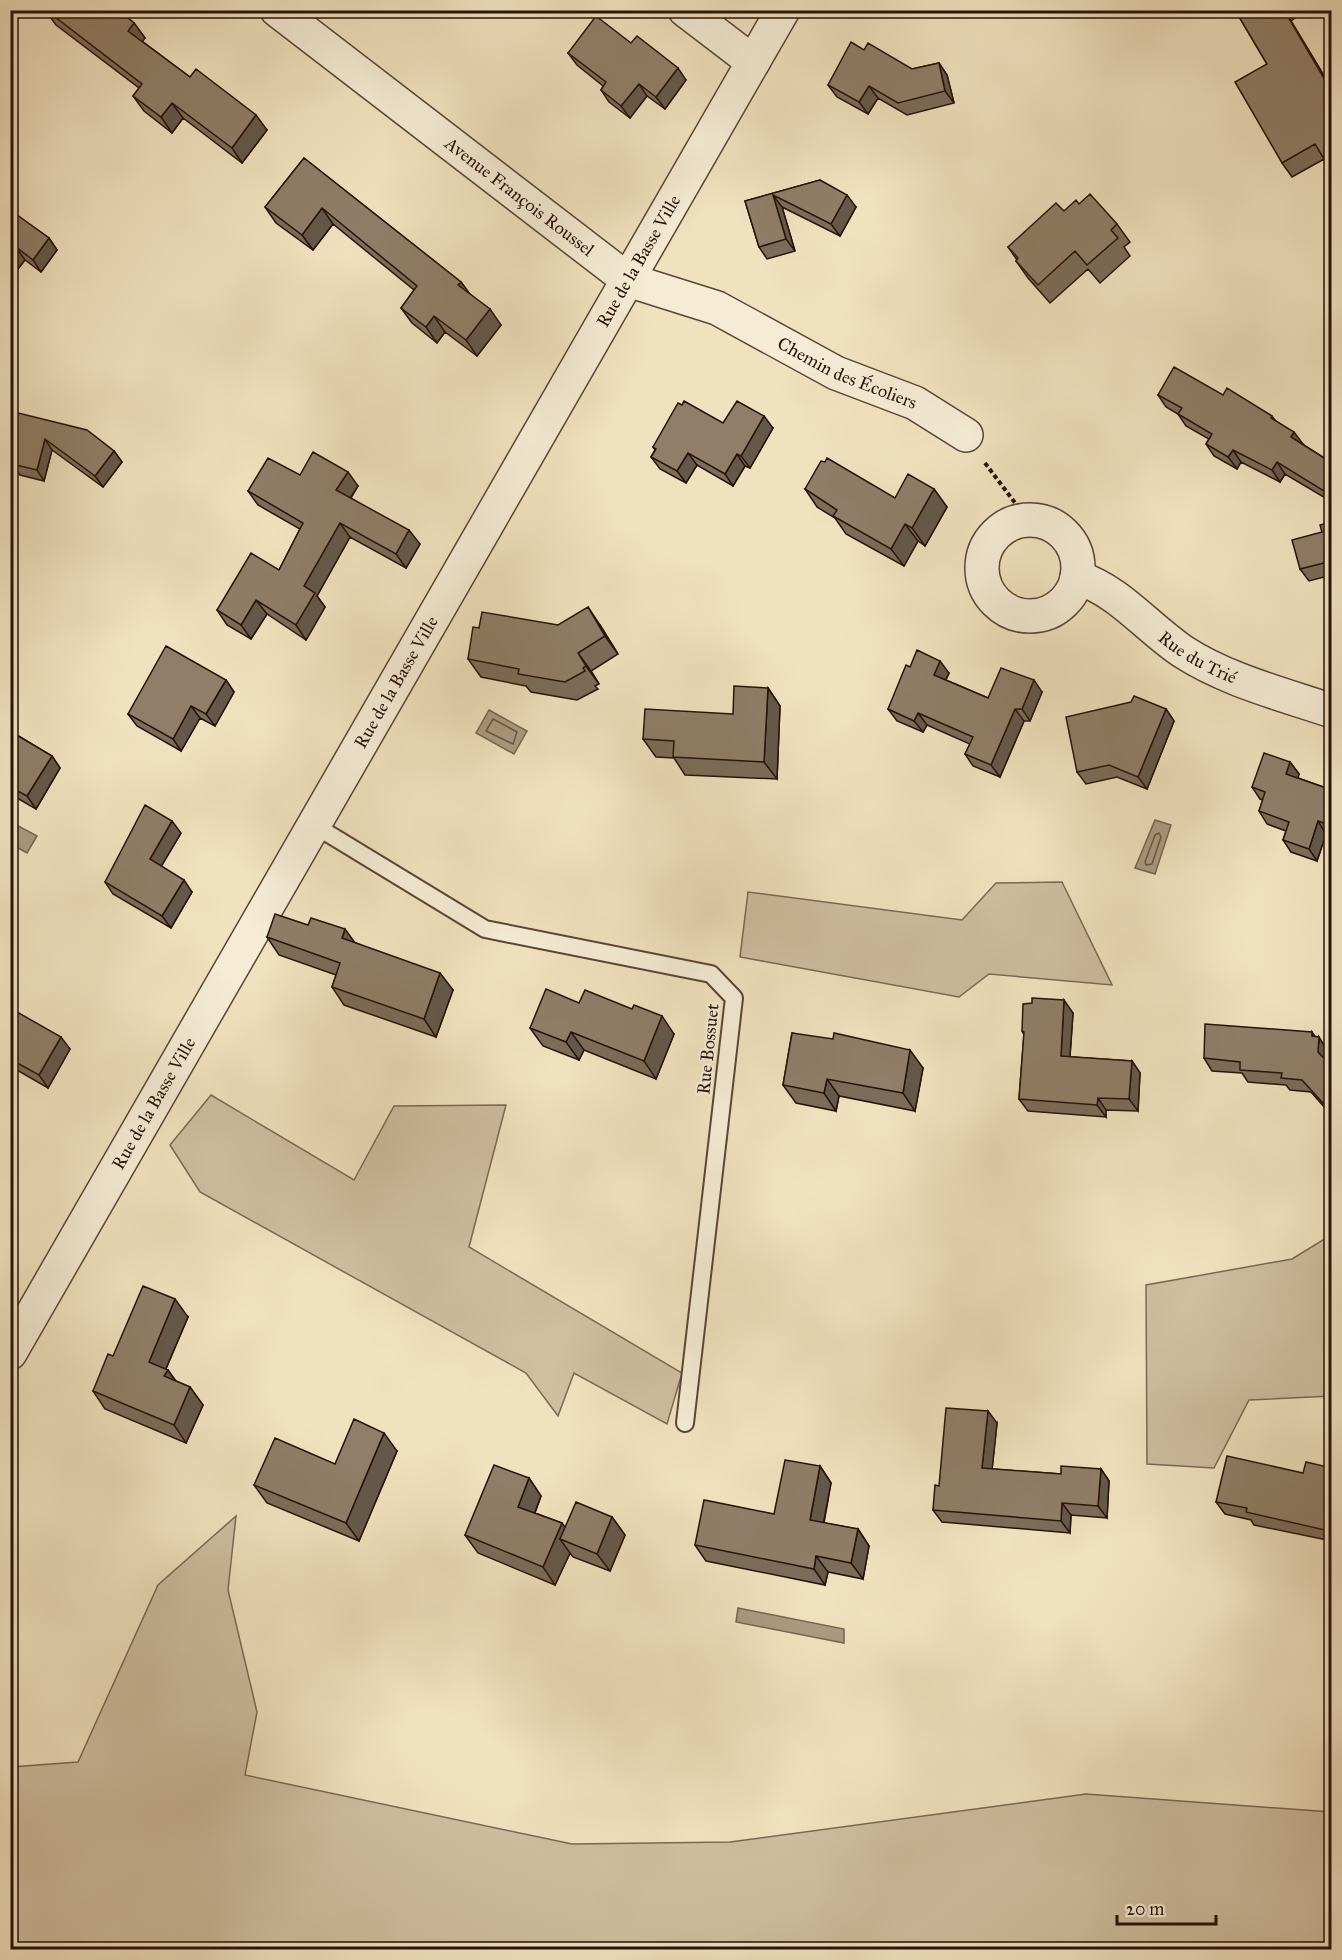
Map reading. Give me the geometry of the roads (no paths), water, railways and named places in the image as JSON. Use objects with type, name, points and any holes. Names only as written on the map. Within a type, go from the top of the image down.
[{"type":"street","name":"Avenue François Roussel","points":[[277,10],[628,280]]},
{"type":"street","points":[[685,10],[753,63]]},
{"type":"street","name":"Rue de la Basse Ville","points":[[10,1353],[783,10]]},
{"type":"street","name":"Chemin des Écoliers","points":[[628,280],[717,308],[836,374],[915,403],[966,435]]},
{"type":"street","points":[[1028,520],[1049,524],[1066,537],[1076,556],[1077,577],[1066,600],[1044,614],[1018,615],[996,603],[986,589],[982,572],[987,547],[1004,528],[1028,520]]},
{"type":"street","name":"Rue du Trié","points":[[1077,577],[1114,594],[1162,635],[1222,673],[1332,711]]},
{"type":"lane","name":"Rue Bossuet","points":[[314,825],[485,928],[711,974],[734,998],[685,1423]]},
{"type":"water","points":[[489,710],[527,731],[514,754],[476,733]]},
{"type":"water","points":[[1155,820],[1171,825],[1155,874],[1135,868]]},
{"type":"water","points":[[11,822],[37,836],[27,853],[11,844]]},
{"type":"water","points":[[738,1608],[844,1629],[844,1643],[736,1622]]}]
